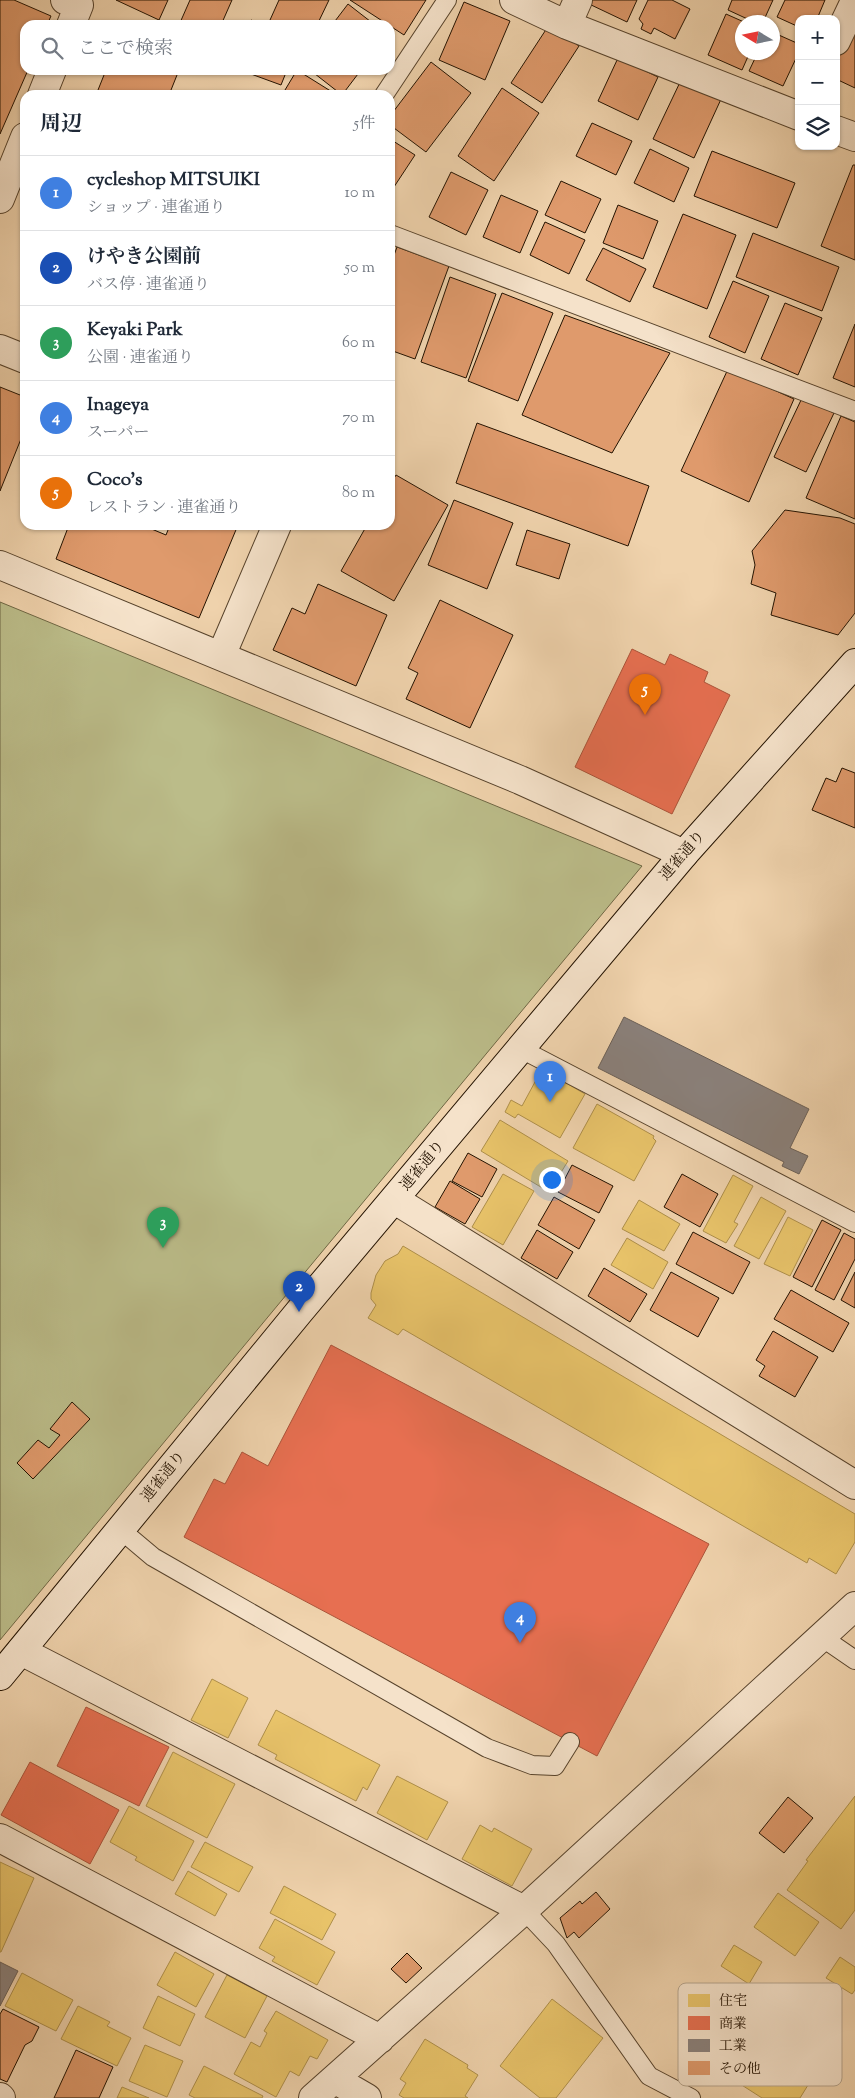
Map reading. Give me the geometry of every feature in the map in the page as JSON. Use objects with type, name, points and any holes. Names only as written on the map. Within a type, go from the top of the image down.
[{"type":"street","points":[[65,0],[79,5],[72,20]]},
{"type":"street","points":[[514,0],[566,25],[795,114]]},
{"type":"street","points":[[566,25],[578,0]]},
{"type":"street","points":[[840,32],[855,1]]},
{"type":"street","points":[[44,90],[50,75]]},
{"type":"street","points":[[840,131],[855,137]]},
{"type":"street","points":[[0,199],[20,149]]},
{"type":"street","points":[[0,349],[20,357]]},
{"type":"street","points":[[222,656],[275,530]]},
{"type":"street","points":[[0,565],[520,780],[684,854]]},
{"type":"street","name":"連雀通り","points":[[0,1676],[299,1312],[684,854],[850,675]]},
{"type":"street","points":[[394,1200],[855,1486]]},
{"type":"street","points":[[313,2098],[336,2080],[524,1910],[823,1638],[855,1606]]},
{"type":"street","points":[[22,1651],[524,1910]]},
{"type":"street","points":[[0,1838],[380,2039]]},
{"type":"street","points":[[336,2080],[367,2098]]},
{"type":"lane","points":[[387,90],[446,0]]},
{"type":"lane","points":[[395,236],[855,411]]},
{"type":"lane","points":[[520,1049],[855,1223]]},
{"type":"lane","points":[[121,1530],[153,1557],[487,1748],[532,1765],[555,1766],[570,1742]]},
{"type":"lane","points":[[823,1638],[855,1660]]},
{"type":"lane","points":[[524,1910],[556,1944],[649,2076],[691,2098]]},
{"type":"green space","points":[[0,602],[642,866],[0,1640]]},
{"type":"building: 住宅","points":[[542,1069],[585,1094],[560,1138],[518,1114],[515,1118],[505,1112],[511,1100],[522,1106]]},
{"type":"building: 住宅","points":[[597,1104],[654,1136],[653,1138],[656,1141],[634,1181],[573,1148]]},
{"type":"building: 住宅","points":[[500,1120],[568,1161],[549,1192],[481,1151]]},
{"type":"building: 住宅","points":[[503,1174],[534,1191],[503,1245],[472,1227]]},
{"type":"building: 住宅","points":[[733,1175],[753,1186],[734,1222],[738,1224],[726,1243],[703,1231]]},
{"type":"building: 住宅","points":[[761,1197],[786,1211],[759,1259],[734,1246]]},
{"type":"building: 住宅","points":[[639,1200],[680,1224],[664,1251],[622,1229]]},
{"type":"building: 住宅","points":[[788,1217],[813,1230],[790,1276],[764,1264]]},
{"type":"building: 住宅","points":[[627,1238],[668,1262],[653,1289],[611,1265]]},
{"type":"building: 住宅","points":[[403,1246],[855,1514],[855,1542],[836,1574],[809,1558],[807,1563],[403,1329],[398,1335],[368,1318],[376,1305],[371,1299],[371,1293],[376,1275],[385,1261],[398,1254]]},
{"type":"building: 住宅","points":[[212,1679],[248,1698],[228,1738],[191,1720]]},
{"type":"building: 住宅","points":[[276,1710],[380,1765],[367,1790],[363,1787],[356,1801],[275,1759],[277,1755],[258,1745]]},
{"type":"building: 住宅","points":[[173,1752],[235,1784],[207,1838],[146,1806]]},
{"type":"building: 住宅","points":[[397,1776],[448,1802],[427,1840],[377,1813]]},
{"type":"building: 住宅","points":[[855,1796],[855,1910],[841,1929],[787,1890],[808,1861],[806,1860]]},
{"type":"building: 住宅","points":[[129,1806],[194,1841],[173,1881],[135,1860],[137,1857],[110,1842]]},
{"type":"building: 住宅","points":[[480,1825],[492,1832],[494,1828],[532,1849],[512,1886],[462,1859]]},
{"type":"building: 住宅","points":[[205,1842],[253,1867],[239,1892],[191,1867]]},
{"type":"building: 住宅","points":[[0,1862],[34,1878],[1,1952],[0,1952]]},
{"type":"building: 住宅","points":[[188,1871],[227,1894],[215,1916],[175,1894]]},
{"type":"building: 住宅","points":[[284,1886],[336,1914],[322,1940],[270,1913]]},
{"type":"building: 住宅","points":[[778,1893],[819,1922],[795,1956],[754,1927]]},
{"type":"building: 住宅","points":[[275,1919],[335,1952],[317,1985],[272,1961],[275,1957],[259,1948]]},
{"type":"building: 住宅","points":[[734,1945],[762,1962],[750,1983],[721,1966]]},
{"type":"building: 住宅","points":[[175,1952],[214,1974],[196,2007],[157,1985]]},
{"type":"building: 住宅","points":[[840,1957],[855,1967],[855,1990],[852,1994],[842,1988],[842,1983],[834,1983],[826,1978]]},
{"type":"building: 住宅","points":[[22,1973],[73,2000],[56,2031],[5,2006]]},
{"type":"building: 住宅","points":[[227,1975],[267,1996],[245,2038],[205,2017]]},
{"type":"building: 住宅","points":[[158,1996],[195,2014],[180,2046],[143,2028]]},
{"type":"building: 住宅","points":[[552,1999],[603,2038],[556,2098],[540,2098],[500,2066]]},
{"type":"building: 住宅","points":[[78,2006],[110,2022],[107,2026],[131,2038],[117,2066],[61,2039]]},
{"type":"building: 住宅","points":[[276,2011],[328,2040],[317,2059],[310,2056],[299,2076],[290,2071],[276,2097],[234,2074],[251,2042],[260,2047],[267,2033],[264,2031]]},
{"type":"building: 住宅","points":[[425,2039],[468,2065],[467,2068],[478,2075],[465,2096],[468,2098],[404,2098],[399,2095],[406,2083],[400,2079]]},
{"type":"building: 住宅","points":[[145,2045],[183,2061],[167,2097],[129,2081]]},
{"type":"building: 住宅","points":[[204,2066],[263,2096],[262,2098],[195,2098],[189,2095]]},
{"type":"building: 住宅","points":[[743,2086],[807,2086],[800,2098],[762,2098]]},
{"type":"building: 住宅","points":[[122,2087],[149,2098],[117,2098]]},
{"type":"building: 商業","points":[[632,649],[665,665],[670,654],[708,672],[704,682],[730,695],[672,814],[575,767]]},
{"type":"building: 商業","points":[[331,1345],[709,1544],[597,1756],[184,1537],[214,1479],[225,1484],[242,1452],[268,1466]]},
{"type":"building: 商業","points":[[86,1707],[169,1747],[139,1806],[57,1766]]},
{"type":"building: 商業","points":[[30,1762],[119,1810],[90,1864],[1,1815]]},
{"type":"building: 工業","points":[[624,1017],[809,1109],[790,1148],[808,1156],[799,1174],[782,1166],[784,1162],[598,1068]]},
{"type":"building: 工業","points":[[0,1962],[18,1971],[0,2006]]},
{"type":"building: その他","points":[[0,0],[14,0],[51,16],[49,20],[20,20],[20,75],[26,75],[0,134]]},
{"type":"building: その他","points":[[116,0],[168,0],[159,20]]},
{"type":"building: その他","points":[[190,0],[232,0],[223,20],[181,20]]},
{"type":"building: その他","points":[[279,0],[329,0],[319,20],[270,20]]},
{"type":"building: その他","points":[[350,0],[426,0],[404,35],[395,29],[395,20],[381,20]]},
{"type":"building: その他","points":[[589,0],[637,0],[627,22],[587,3]]},
{"type":"building: その他","points":[[648,0],[672,0],[690,9],[675,39],[654,28],[651,34],[641,29],[643,24],[639,19]]},
{"type":"building: その他","points":[[732,0],[773,0],[766,15],[739,15],[728,10]]},
{"type":"building: その他","points":[[785,0],[825,0],[819,15],[795,15],[795,25],[780,18],[780,15],[778,15]]},
{"type":"building: その他","points":[[464,2],[510,21],[485,80],[439,60]]},
{"type":"building: その他","points":[[348,4],[369,20],[336,20]]},
{"type":"building: その他","points":[[726,14],[735,18],[735,60],[746,60],[742,70],[708,55]]},
{"type":"building: その他","points":[[855,19],[855,88],[840,81],[840,51]]},
{"type":"building: その他","points":[[549,25],[579,46],[542,103],[511,83]]},
{"type":"building: その他","points":[[780,36],[795,42],[795,60],[783,86],[749,71],[754,60],[780,60]]},
{"type":"building: その他","points":[[618,58],[658,77],[638,120],[598,101]]},
{"type":"building: その他","points":[[431,62],[471,93],[426,152],[395,129],[395,109]]},
{"type":"building: その他","points":[[104,75],[177,75],[171,90],[98,90]]},
{"type":"building: その他","points":[[254,75],[285,75],[281,85]]},
{"type":"building: その他","points":[[294,75],[305,75],[329,90],[285,90]]},
{"type":"building: その他","points":[[316,75],[357,75],[346,90],[336,90]]},
{"type":"building: その他","points":[[682,78],[722,97],[694,158],[653,139]]},
{"type":"building: その他","points":[[502,88],[539,113],[494,181],[458,156]]},
{"type":"building: その他","points":[[592,123],[632,141],[616,175],[576,156]]},
{"type":"building: その他","points":[[395,142],[415,155],[395,185]]},
{"type":"building: その他","points":[[650,149],[689,168],[674,202],[634,183]]},
{"type":"building: その他","points":[[712,151],[795,183],[777,228],[694,196]]},
{"type":"building: その他","points":[[853,165],[855,165],[855,260],[821,246]]},
{"type":"building: その他","points":[[451,172],[488,190],[466,235],[429,217]]},
{"type":"building: その他","points":[[561,181],[601,199],[585,233],[545,215]]},
{"type":"building: その他","points":[[501,195],[538,211],[520,253],[483,237]]},
{"type":"building: その他","points":[[618,205],[658,221],[643,259],[603,243]]},
{"type":"building: その他","points":[[683,214],[736,235],[707,309],[653,287]]},
{"type":"building: その他","points":[[545,222],[585,240],[569,274],[530,255]]},
{"type":"building: その他","points":[[753,233],[839,267],[822,311],[736,277]]},
{"type":"building: その他","points":[[397,247],[449,266],[415,359],[395,352],[395,252]]},
{"type":"building: その他","points":[[603,248],[646,269],[630,302],[586,280]]},
{"type":"building: その他","points":[[450,277],[496,294],[466,378],[421,362]]},
{"type":"building: その他","points":[[733,281],[769,296],[745,353],[709,337]]},
{"type":"building: その他","points":[[502,293],[553,313],[518,401],[468,381]]},
{"type":"building: その他","points":[[785,303],[822,318],[798,375],[761,359]]},
{"type":"building: その他","points":[[565,315],[670,353],[612,453],[522,415]]},
{"type":"building: その他","points":[[855,324],[855,387],[833,378]]},
{"type":"building: その他","points":[[728,369],[794,399],[749,502],[681,471]]},
{"type":"building: その他","points":[[0,387],[20,395],[20,441],[0,491]]},
{"type":"building: その他","points":[[802,398],[834,413],[806,472],[774,457]]},
{"type":"building: その他","points":[[841,416],[855,422],[855,519],[806,498]]},
{"type":"building: その他","points":[[477,423],[649,486],[628,546],[456,483]]},
{"type":"building: その他","points":[[396,475],[448,505],[394,601],[341,571],[364,530],[395,530]]},
{"type":"building: その他","points":[[454,500],[513,523],[487,589],[428,565]]},
{"type":"building: その他","points":[[785,510],[840,518],[855,524],[855,613],[838,635],[771,615],[776,593],[751,584],[755,565],[752,551]]},
{"type":"building: その他","points":[[67,530],[154,530],[166,535],[168,530],[236,530],[199,618],[56,559]]},
{"type":"building: その他","points":[[527,530],[570,544],[559,579],[516,565]]},
{"type":"building: その他","points":[[318,584],[387,615],[356,686],[273,650],[292,608],[305,614]]},
{"type":"building: その他","points":[[440,600],[513,635],[470,728],[406,699],[418,673],[408,668]]},
{"type":"building: その他","points":[[842,768],[855,773],[855,828],[812,810],[826,778],[836,782]]},
{"type":"building: その他","points":[[468,1153],[497,1169],[482,1197],[452,1181]]},
{"type":"building: その他","points":[[572,1165],[613,1186],[599,1213],[558,1192]]},
{"type":"building: その他","points":[[682,1174],[718,1194],[700,1227],[664,1207]]},
{"type":"building: その他","points":[[450,1181],[480,1199],[465,1224],[435,1207]]},
{"type":"building: その他","points":[[554,1197],[595,1220],[579,1249],[538,1225]]},
{"type":"building: その他","points":[[822,1220],[841,1230],[812,1287],[793,1277]]},
{"type":"building: その他","points":[[537,1230],[573,1252],[557,1279],[521,1258]]},
{"type":"building: その他","points":[[693,1232],[750,1262],[733,1294],[676,1264]]},
{"type":"building: その他","points":[[844,1233],[855,1239],[855,1259],[834,1300],[815,1290]]},
{"type":"building: その他","points":[[604,1268],[647,1294],[630,1322],[588,1296]]},
{"type":"building: その他","points":[[671,1272],[719,1298],[698,1337],[650,1310]]},
{"type":"building: その他","points":[[855,1272],[855,1308],[841,1300]]},
{"type":"building: その他","points":[[791,1290],[849,1323],[833,1352],[774,1319]]},
{"type":"building: その他","points":[[773,1331],[818,1357],[795,1397],[759,1376],[765,1366],[756,1360]]},
{"type":"building: その他","points":[[72,1402],[90,1419],[33,1479],[17,1463],[38,1440],[49,1448],[60,1435],[50,1429]]},
{"type":"building: その他","points":[[788,1797],[813,1818],[784,1853],[759,1833]]},
{"type":"building: その他","points":[[596,1892],[610,1909],[579,1938],[574,1932],[567,1938],[560,1918],[580,1901],[582,1904]]},
{"type":"building: その他","points":[[407,1953],[422,1968],[406,1983],[391,1969]]},
{"type":"building: その他","points":[[3,2009],[39,2027],[32,2041],[25,2045],[7,2082],[0,2079],[0,2014]]},
{"type":"building: その他","points":[[76,2050],[113,2067],[99,2098],[54,2098]]},
{"type":"place","name":"Coco's","points":[[645,715]]},
{"type":"place","name":"cycleshop MITSUIKI","points":[[550,1102]]},
{"type":"place","name":"Keyaki Park","points":[[163,1248]]},
{"type":"place","name":"けやき公園前","points":[[299,1312]]},
{"type":"place","name":"Inageya","points":[[520,1643]]}]
